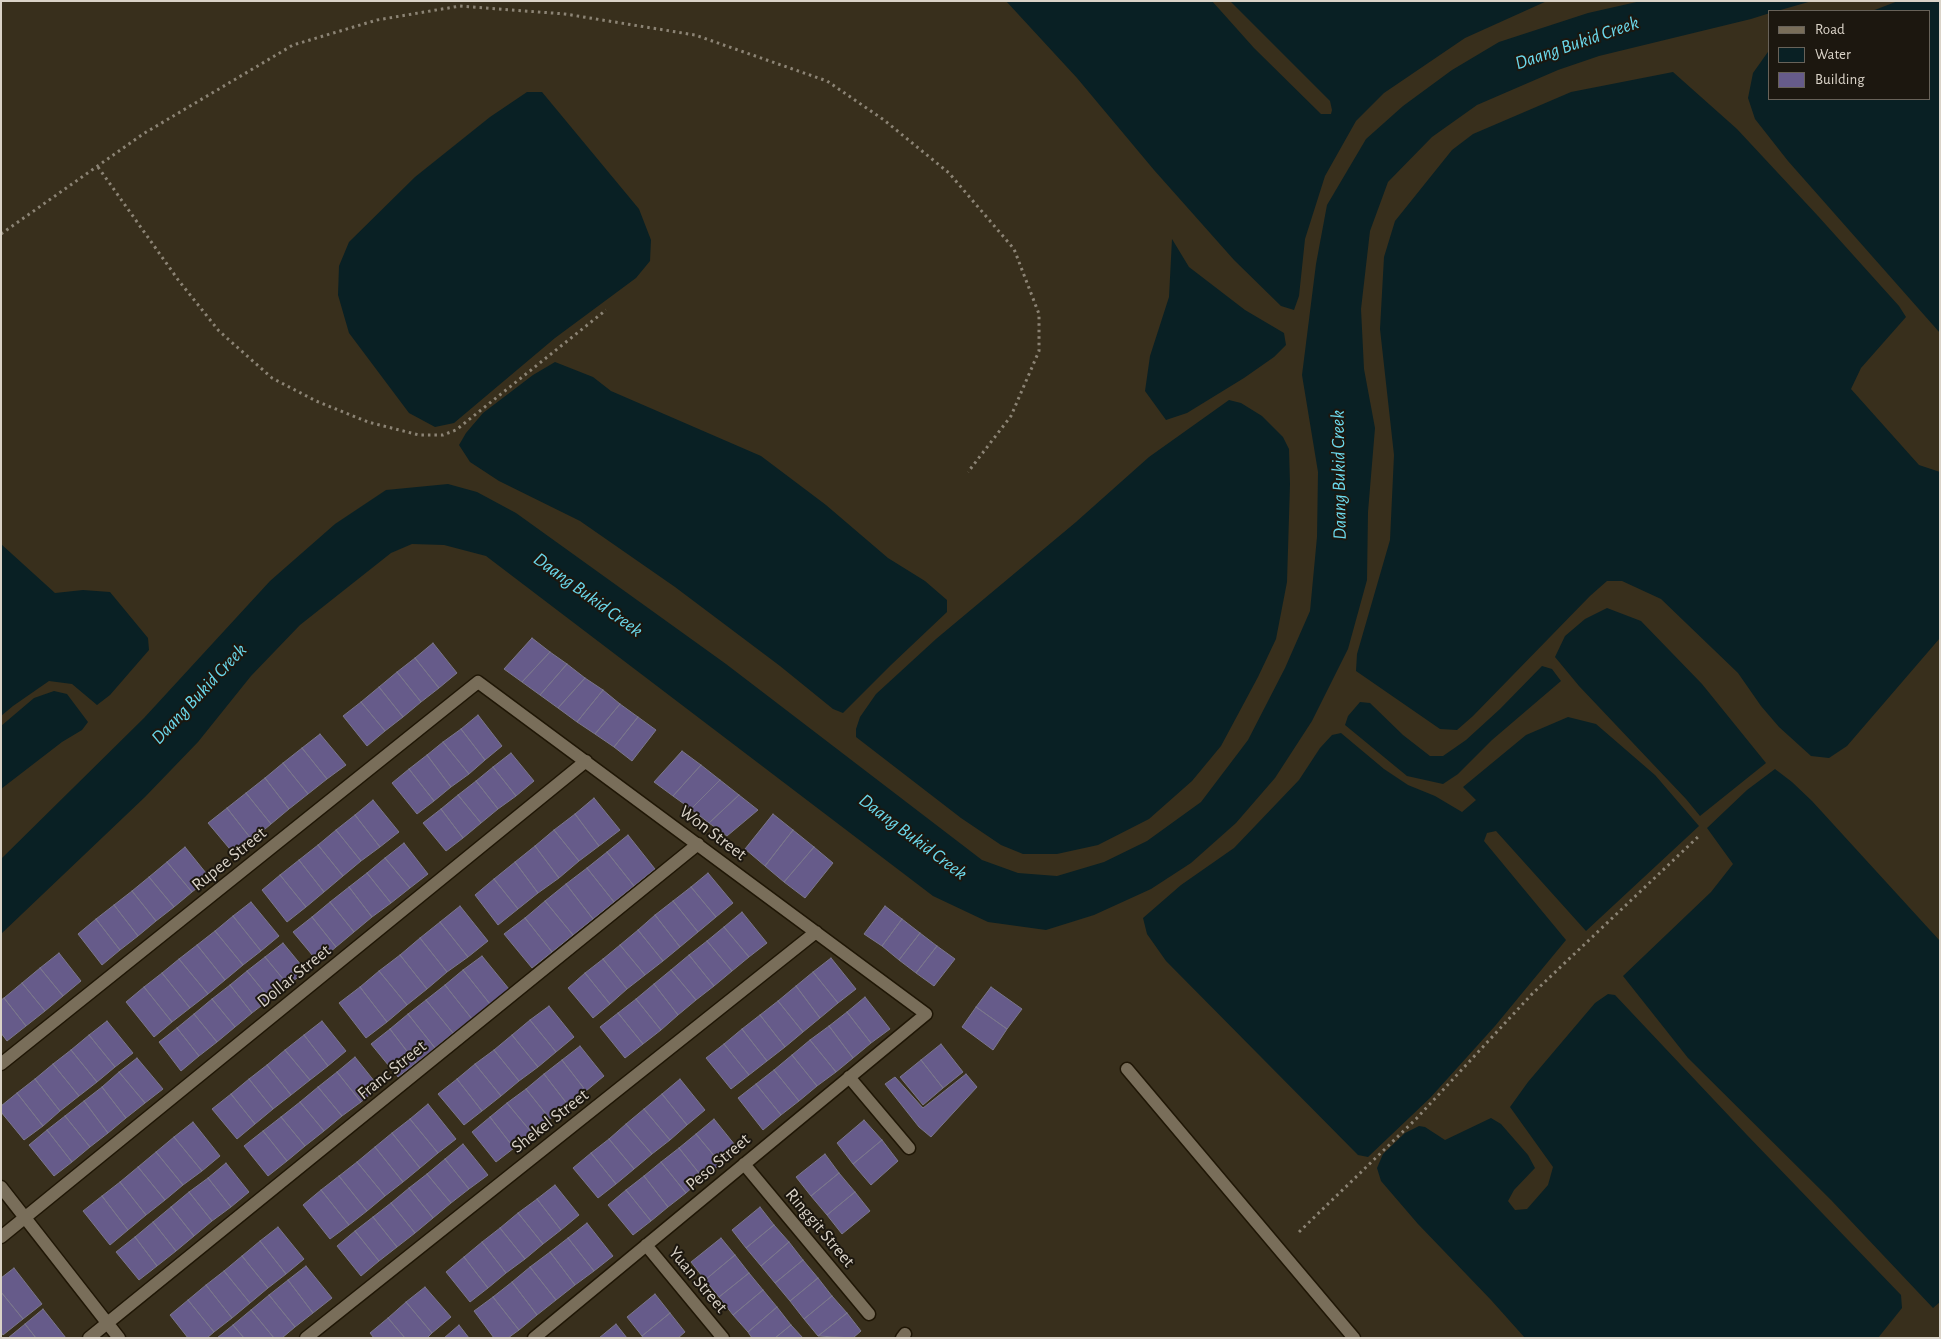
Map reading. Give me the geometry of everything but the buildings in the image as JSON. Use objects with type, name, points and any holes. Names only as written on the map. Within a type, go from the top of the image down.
[{"type":"street","name":"Won Street","points":[[478,682],[926,1014]]},
{"type":"street","name":"Rupee Street","points":[[1,1064],[478,682]]},
{"type":"street","name":"Dollar Street","points":[[1,1237],[586,761]]},
{"type":"street","name":"Franc Street","points":[[89,1338],[698,844]]},
{"type":"street","name":"Shekel Street","points":[[306,1338],[816,932]]},
{"type":"street","name":"Peso Street","points":[[539,1336],[646,1245],[926,1014]]},
{"type":"street","points":[[1127,1069],[1354,1338]]},
{"type":"street","points":[[849,1077],[909,1148]]},
{"type":"street","name":"Ringgit Street","points":[[744,1164],[869,1314]]},
{"type":"street","points":[[1,1187],[119,1338]]},
{"type":"street","name":"Yuan Street","points":[[646,1245],[723,1338]]},
{"type":"path","points":[[1,234],[143,134],[293,45],[377,20],[460,6],[565,14],[695,35],[827,81],[835,86],[884,120],[949,173],[1014,249],[1039,314],[1039,351],[1012,416],[968,472]]},
{"type":"path","points":[[98,167],[179,281],[219,331],[272,378],[316,400],[368,422],[418,435],[443,435],[456,430],[482,407],[606,310]]},
{"type":"path","points":[[1280,1250],[1416,1120],[1532,994],[1700,835]]},
{"type":"water","points":[[1006,1],[1212,1],[1254,48],[1321,114],[1331,114],[1330,101],[1230,1],[1547,1],[1465,38],[1384,93],[1356,121],[1325,176],[1305,239],[1299,296],[1294,310],[1281,306],[1234,260],[1154,170],[1077,78]]},
{"type":"water","name":"Daang Bukid Creek","points":[[1641,1],[1812,1],[1780,10],[1768,10],[1768,14],[1751,19],[1599,56],[1558,70],[1477,105],[1432,137],[1388,182],[1370,231],[1361,309],[1364,369],[1375,428],[1368,512],[1367,580],[1348,649],[1312,721],[1275,778],[1236,823],[1191,863],[1151,889],[1094,915],[1046,930],[988,922],[933,896],[486,556],[444,545],[412,544],[391,553],[300,625],[251,676],[198,742],[145,797],[1,934],[1,859],[144,718],[270,581],[335,524],[386,490],[448,484],[477,492],[516,513],[726,664],[982,860],[1018,873],[1057,876],[1104,862],[1147,841],[1201,802],[1248,740],[1285,668],[1310,611],[1317,537],[1318,472],[1302,375],[1316,264],[1327,205],[1366,139],[1403,106],[1452,70],[1499,42],[1588,13]]},
{"type":"water","points":[[1898,1],[1940,1],[1940,333],[1788,161],[1755,119],[1748,98],[1753,73],[1768,52],[1768,100],[1931,100],[1931,10],[1875,10]]},
{"type":"water","points":[[1673,72],[1737,129],[1899,306],[1906,317],[1861,368],[1851,389],[1919,465],[1940,472],[1940,638],[1847,746],[1829,758],[1811,756],[1779,727],[1761,706],[1738,673],[1661,599],[1622,581],[1607,581],[1590,596],[1457,730],[1440,729],[1356,671],[1357,654],[1390,540],[1394,455],[1380,329],[1384,257],[1395,221],[1452,150],[1473,134],[1571,92]]},
{"type":"water","points":[[527,92],[542,92],[639,209],[651,240],[650,261],[636,278],[555,338],[454,423],[435,427],[409,413],[349,333],[338,295],[339,266],[349,242],[415,177],[490,117]]},
{"type":"water","points":[[1172,239],[1189,267],[1245,310],[1284,333],[1286,345],[1274,357],[1244,378],[1187,413],[1166,420],[1145,391],[1150,356],[1169,297]]},
{"type":"water","points":[[555,362],[593,377],[611,391],[761,456],[826,505],[888,558],[925,581],[947,600],[947,612],[843,713],[833,709],[780,666],[675,587],[580,521],[499,481],[470,462],[459,445],[466,433],[483,413],[533,375]]},
{"type":"water","points":[[1229,400],[1241,403],[1262,416],[1283,437],[1289,449],[1290,484],[1287,582],[1276,639],[1258,677],[1221,746],[1192,781],[1149,819],[1098,845],[1057,854],[1023,854],[1001,845],[961,818],[856,737],[856,729],[860,717],[876,694],[936,639],[1076,522],[1149,457]]},
{"type":"water","points":[[1,544],[55,593],[83,590],[110,592],[148,638],[149,650],[110,695],[97,705],[72,684],[49,681],[1,716]]},
{"type":"water","points":[[1607,608],[1641,621],[1702,684],[1766,763],[1700,816],[1579,686],[1555,657],[1565,636],[1585,619]]},
{"type":"water","points":[[1542,666],[1552,669],[1561,681],[1492,740],[1458,774],[1443,784],[1407,776],[1345,725],[1348,716],[1360,702],[1370,703],[1403,735],[1430,756],[1443,756],[1466,740],[1500,709]]},
{"type":"water","points":[[54,691],[67,694],[88,722],[82,730],[62,742],[1,789],[1,726],[34,698]]},
{"type":"water","points":[[1568,717],[1596,724],[1655,775],[1699,826],[1586,931],[1496,831],[1487,833],[1484,841],[1566,940],[1495,1026],[1430,1098],[1368,1157],[1358,1155],[1166,961],[1147,934],[1143,918],[1181,885],[1234,848],[1299,780],[1320,748],[1332,735],[1341,733],[1384,769],[1408,785],[1435,796],[1462,812],[1476,800],[1463,787],[1526,735]]},
{"type":"water","points":[[1775,769],[1812,801],[1940,941],[1940,1302],[1933,1308],[1831,1200],[1688,1058],[1623,976],[1711,892],[1733,864],[1707,828],[1747,790]]},
{"type":"water","points":[[1608,994],[1615,995],[1901,1295],[1902,1308],[1878,1338],[1525,1338],[1418,1224],[1381,1181],[1377,1168],[1383,1154],[1405,1133],[1419,1126],[1425,1127],[1445,1140],[1491,1118],[1501,1124],[1528,1155],[1535,1168],[1514,1190],[1508,1201],[1515,1210],[1527,1209],[1548,1185],[1553,1167],[1510,1107],[1528,1082],[1595,1003]]}]
